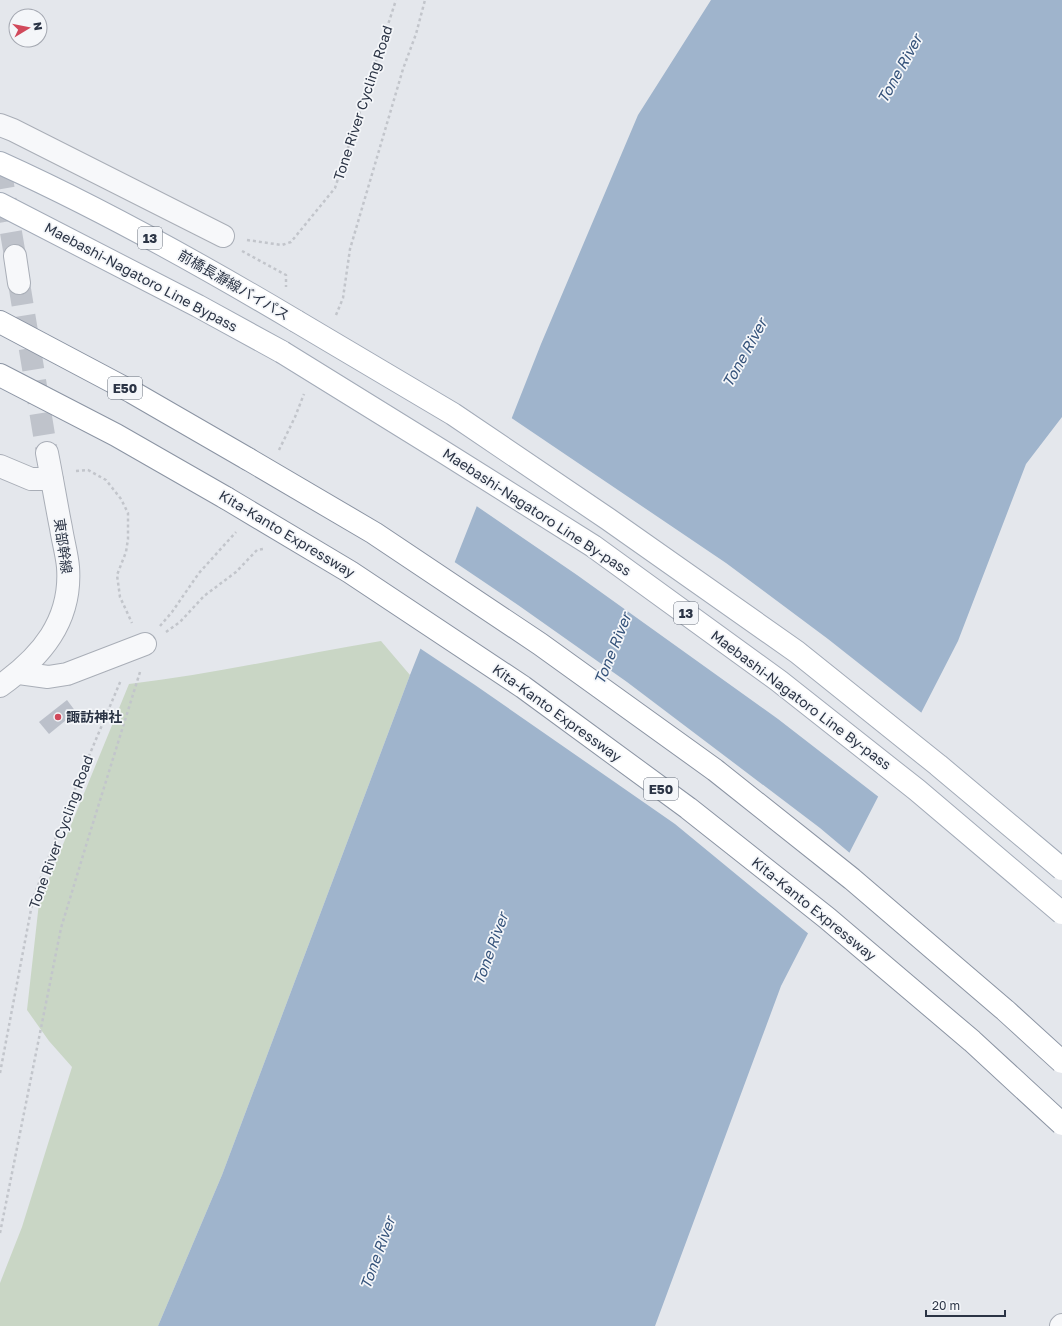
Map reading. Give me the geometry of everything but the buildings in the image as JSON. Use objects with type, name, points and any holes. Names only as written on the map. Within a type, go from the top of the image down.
[{"type":"main road","name":"前橋長瀞線バイパス","points":[[0,163],[104,214],[212,271],[453,414],[608,519],[797,652],[938,765],[1062,869]]},
{"type":"main road","name":"Maebashi-Nagatoro Line Bypass","points":[[0,204],[198,306],[282,352]]},
{"type":"main road","name":"E50","points":[[0,322],[132,392],[248,458],[374,533],[540,644],[715,770],[852,879],[1005,1010],[1062,1062]]},
{"type":"main road","name":"Maebashi-Nagatoro Line By-pass","points":[[282,352],[600,551],[779,681],[917,790],[1062,913]]},
{"type":"main road","name":"Kita-Kanto Expressway","points":[[0,375],[116,435],[226,498],[350,572],[523,687],[688,808],[827,918],[972,1041],[1062,1124]]},
{"type":"street","points":[[0,125],[13,130],[222,236]]},
{"type":"street","points":[[15,256],[19,283]]},
{"type":"street","name":"東部幹線","points":[[0,686],[19,673],[36,656],[50,638],[61,620],[67,596],[68,567],[47,453]]},
{"type":"street","points":[[0,466],[31,479],[52,479]]},
{"type":"street","points":[[19,673],[48,677],[67,674],[145,644]]},
{"type":"path","name":"Tone River Cycling Road","points":[[222,236],[282,245],[291,242],[335,188],[396,0]]},
{"type":"path","points":[[241,250],[286,275],[286,290]]},
{"type":"path","points":[[0,1233],[61,928],[144,661],[145,644],[127,614],[120,596],[117,575],[126,552],[128,539],[128,513],[121,499],[106,480],[88,470],[75,471]]},
{"type":"path","points":[[145,644],[167,632],[180,622],[204,596],[236,572],[257,550],[266,548]]},
{"type":"path","name":"Tone River Cycling Road","points":[[0,1074],[33,899],[65,813],[124,673]]},
{"type":"green space","points":[[381,641],[410,675],[222,1175],[158,1326],[0,1326],[0,1283],[22,1227],[72,1067],[49,1041],[27,1010],[39,903],[129,684],[224,670]]},
{"type":"water","name":"Tone River","points":[[711,0],[1062,0],[1062,417],[1026,464],[958,641],[781,986],[655,1326],[158,1326],[222,1175],[410,675],[541,344],[638,115]]},
{"type":"pier","points":[[510,417],[726,563],[828,639],[923,714],[880,798],[778,719],[577,575],[475,505]]},
{"type":"pier","points":[[453,561],[627,682],[820,828],[851,854],[810,935],[675,824],[418,647]]},
{"type":"tunnel","points":[[0,167],[15,256]]},
{"type":"tunnel","points":[[19,283],[47,453]]},
{"type":"place","name":"諏訪神社","points":[[58,717]]}]
